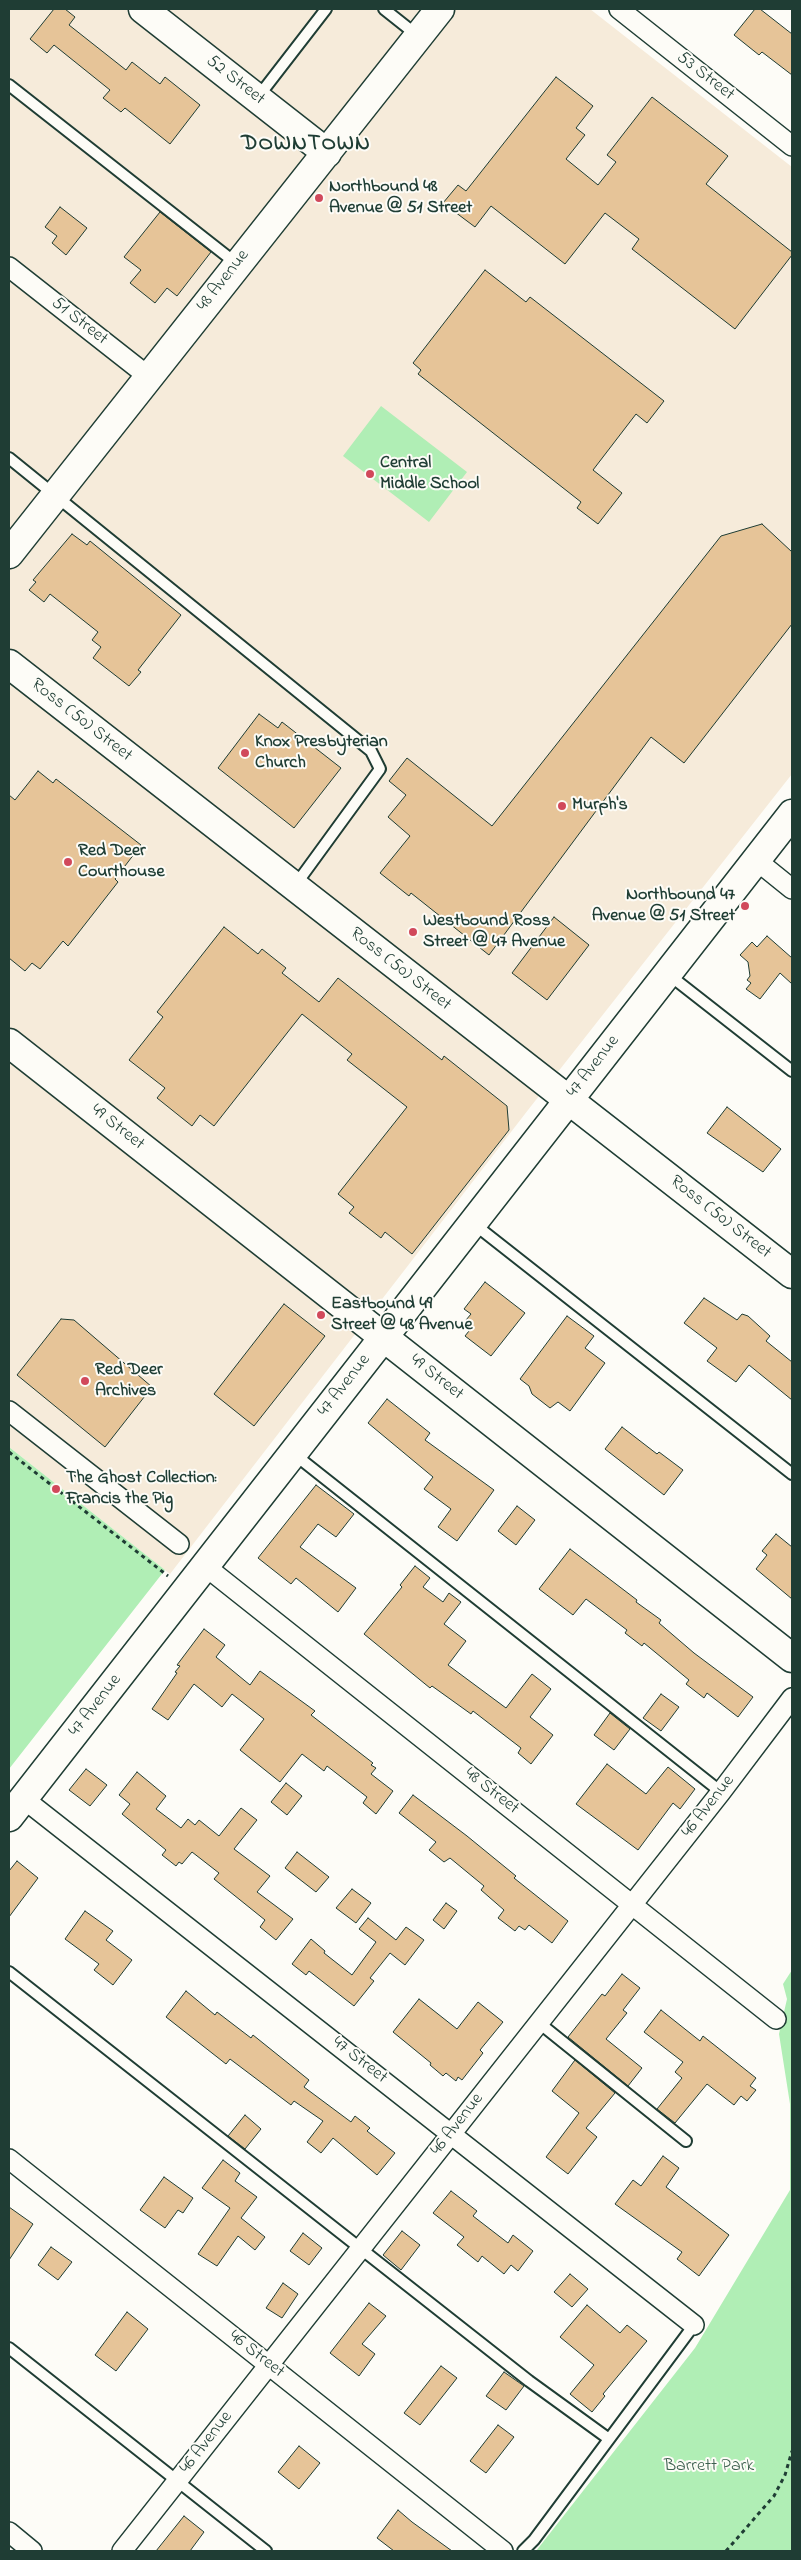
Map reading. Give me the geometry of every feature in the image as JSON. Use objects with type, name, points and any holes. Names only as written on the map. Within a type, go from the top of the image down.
[{"type":"street","name":"52 Street","points":[[144,9],[327,153]]},
{"type":"street","name":"48 Avenue","points":[[9,554],[440,9]]},
{"type":"street","name":"53 Street","points":[[623,10],[792,146]]},
{"type":"street","name":"51 Street","points":[[9,267],[149,376]]},
{"type":"street","name":"Ross (50) Street","points":[[9,664],[792,1274]]},
{"type":"street","name":"47 Avenue","points":[[16,1808],[792,814]]},
{"type":"street","points":[[756,860],[792,890]]},
{"type":"street","name":"49 Street","points":[[9,1043],[792,1658]]},
{"type":"street","points":[[9,1411],[179,1544]]},
{"type":"street","name":"48 Street","points":[[205,1566],[776,2019]]},
{"type":"street","name":"46 Avenue","points":[[122,2551],[721,1792],[792,1698]]},
{"type":"street","name":"47 Street","points":[[16,1808],[451,2133],[694,2325]]},
{"type":"street","name":"46 Street","points":[[9,2159],[503,2551]]},
{"type":"street","points":[[9,2532],[32,2551]]},
{"type":"lane","points":[[257,98],[326,9]]},
{"type":"lane","points":[[384,9],[418,36]]},
{"type":"lane","points":[[9,85],[237,264]]},
{"type":"lane","points":[[9,458],[371,751],[380,769],[294,887]]},
{"type":"lane","points":[[667,973],[792,1071]]},
{"type":"lane","points":[[472,1223],[792,1474]]},
{"type":"lane","points":[[293,1453],[721,1792]]},
{"type":"lane","points":[[9,1972],[529,2381],[609,2439]]},
{"type":"lane","points":[[538,2022],[686,2141]]},
{"type":"lane","points":[[523,2551],[534,2540],[694,2325]]},
{"type":"lane","points":[[9,2348],[266,2551]]},
{"type":"path","points":[[9,1452],[146,1560],[172,1577]]},
{"type":"path","points":[[726,2551],[774,2496],[785,2475],[792,2451]]},
{"type":"shaded area","points":[[9,9],[590,9],[792,167],[792,774],[528,1110],[170,1574],[9,1447]]},
{"type":"green space","points":[[381,406],[467,472],[429,522],[343,456]]},
{"type":"green space","points":[[9,1447],[165,1570],[9,1769]]},
{"type":"green space","name":"Barrett Park","points":[[792,1970],[792,2551],[536,2551],[695,2348],[790,2190],[790,2104],[779,2034],[787,1999],[783,1984]]},
{"type":"building","points":[[54,9],[65,9],[75,17],[69,25],[126,70],[132,62],[160,84],[165,77],[200,105],[170,144],[125,108],[121,112],[103,98],[110,90],[54,45],[47,53],[30,39]]},
{"type":"building","points":[[755,9],[760,9],[792,34],[792,75],[762,52],[759,55],[734,35]]},
{"type":"building","points":[[556,77],[593,106],[576,128],[585,135],[566,159],[598,185],[616,162],[607,155],[652,97],[728,156],[706,184],[792,252],[792,255],[735,329],[632,249],[639,239],[605,213],[565,264],[491,206],[475,227],[443,203],[458,185],[466,191]]},
{"type":"building","points":[[60,207],[87,228],[66,255],[52,243],[57,236],[45,227]]},
{"type":"building","points":[[160,212],[211,252],[177,296],[167,288],[155,303],[130,283],[141,270],[124,257]]},
{"type":"building","points":[[485,270],[526,302],[530,297],[664,401],[647,423],[636,414],[593,470],[622,493],[598,524],[577,508],[581,502],[418,374],[421,370],[413,363]]},
{"type":"building","points":[[762,524],[792,552],[792,624],[684,763],[651,737],[489,955],[411,893],[409,896],[380,873],[410,836],[388,817],[406,795],[389,781],[407,758],[492,826],[721,536]]},
{"type":"building","points":[[72,534],[87,545],[90,541],[181,615],[138,670],[141,672],[129,686],[93,658],[101,647],[92,640],[98,632],[50,594],[44,602],[29,590],[36,582],[33,580]]},
{"type":"building","points":[[259,714],[278,728],[282,722],[341,768],[294,828],[218,768]]},
{"type":"building","name":"Red Deer Courthouse","points":[[38,771],[53,783],[56,779],[141,845],[115,879],[118,882],[68,946],[63,941],[40,969],[32,963],[25,971],[9,958],[9,795],[15,800]]},
{"type":"building","points":[[554,917],[589,945],[547,1000],[512,973]]},
{"type":"building","points":[[224,927],[258,954],[262,949],[286,968],[282,973],[319,1002],[338,978],[442,1060],[444,1056],[507,1106],[509,1130],[412,1254],[385,1232],[381,1238],[349,1213],[354,1207],[338,1194],[407,1107],[347,1060],[352,1054],[302,1014],[214,1126],[200,1115],[192,1126],[157,1098],[165,1088],[129,1060],[163,1017],[157,1012]]},
{"type":"building","points":[[767,936],[792,958],[792,984],[780,973],[760,999],[746,989],[751,983],[747,980],[750,976],[748,962],[740,955],[752,942],[757,947]]},
{"type":"building","points":[[727,1107],[781,1149],[763,1172],[707,1133]]},
{"type":"building","points":[[485,1282],[525,1313],[491,1356],[465,1336],[473,1326],[466,1320],[471,1314],[464,1309]]},
{"type":"building","points":[[704,1298],[737,1320],[742,1314],[748,1316],[770,1336],[766,1341],[792,1362],[792,1400],[749,1365],[736,1382],[707,1361],[717,1348],[684,1323]]},
{"type":"building","points":[[284,1304],[325,1336],[254,1426],[214,1394]]},
{"type":"building","points":[[567,1316],[594,1336],[585,1348],[605,1363],[570,1411],[558,1402],[550,1408],[532,1394],[529,1386],[520,1379]]},
{"type":"building","name":"Red Deer Archives","points":[[61,1319],[74,1320],[152,1387],[105,1447],[17,1375]]},
{"type":"building","points":[[387,1399],[430,1433],[425,1440],[494,1490],[457,1541],[438,1527],[451,1509],[424,1489],[433,1477],[368,1423]]},
{"type":"building","points":[[622,1427],[657,1454],[659,1452],[683,1470],[664,1495],[605,1449]]},
{"type":"building","points":[[316,1485],[354,1514],[336,1537],[318,1524],[300,1547],[356,1588],[338,1612],[296,1578],[291,1584],[258,1558]]},
{"type":"building","points":[[517,1506],[535,1520],[516,1545],[498,1531]]},
{"type":"building","points":[[776,1534],[792,1547],[792,1599],[756,1569],[767,1555],[762,1551]]},
{"type":"building","points":[[570,1549],[661,1620],[659,1623],[694,1653],[753,1697],[738,1717],[707,1693],[704,1698],[686,1684],[689,1680],[644,1643],[642,1646],[625,1633],[627,1630],[586,1599],[573,1615],[539,1589]]},
{"type":"building","points":[[415,1566],[430,1578],[423,1587],[443,1602],[449,1593],[461,1602],[444,1624],[466,1641],[448,1665],[506,1708],[532,1674],[551,1689],[530,1717],[553,1735],[531,1764],[518,1753],[521,1748],[473,1711],[471,1714],[432,1686],[430,1688],[364,1634],[402,1587],[400,1585]]},
{"type":"building","points":[[204,1629],[225,1645],[216,1657],[250,1685],[260,1671],[315,1711],[311,1715],[373,1763],[371,1765],[376,1768],[371,1774],[393,1791],[376,1814],[363,1803],[367,1797],[327,1766],[324,1771],[302,1754],[280,1782],[240,1750],[264,1719],[232,1694],[222,1707],[194,1684],[168,1720],[152,1709],[177,1673],[175,1672],[180,1666],[177,1665]]},
{"type":"building","points":[[661,1694],[679,1707],[661,1731],[643,1718]]},
{"type":"building","points":[[610,1713],[630,1729],[614,1750],[594,1735]]},
{"type":"building","points":[[607,1764],[646,1794],[668,1767],[695,1789],[680,1809],[673,1803],[638,1850],[576,1804]]},
{"type":"building","points":[[86,1769],[107,1785],[90,1806],[69,1790]]},
{"type":"building","points":[[137,1772],[166,1796],[156,1809],[181,1828],[188,1819],[195,1825],[199,1820],[219,1836],[241,1808],[257,1820],[234,1849],[270,1876],[257,1892],[293,1919],[276,1940],[260,1927],[265,1920],[214,1879],[219,1873],[192,1852],[182,1864],[179,1862],[176,1866],[162,1855],[166,1850],[122,1814],[130,1804],[119,1795]]},
{"type":"building","points":[[286,1783],[302,1796],[287,1815],[271,1802]]},
{"type":"building","points":[[413,1795],[467,1836],[516,1876],[514,1878],[568,1921],[552,1943],[529,1925],[525,1930],[519,1926],[515,1931],[498,1918],[504,1910],[481,1890],[484,1886],[450,1858],[444,1862],[429,1850],[436,1842],[399,1813]]},
{"type":"building","points":[[297,1852],[329,1877],[316,1892],[285,1868]]},
{"type":"building","points":[[17,1861],[38,1878],[9,1917],[9,1871]]},
{"type":"building","points":[[352,1889],[371,1903],[356,1923],[336,1908]]},
{"type":"building","points":[[446,1903],[457,1911],[444,1929],[433,1920]]},
{"type":"building","points":[[85,1911],[113,1931],[106,1940],[132,1960],[113,1985],[94,1970],[99,1964],[65,1939]]},
{"type":"building","points":[[368,1918],[396,1940],[406,1927],[424,1940],[405,1965],[390,1953],[370,1978],[374,1981],[354,2006],[309,1971],[306,1975],[292,1964],[311,1939],[325,1951],[324,1953],[352,1975],[376,1942],[359,1929]]},
{"type":"building","points":[[622,1974],[640,1988],[623,2010],[627,2013],[606,2039],[642,2068],[628,2086],[568,2037],[602,1994],[605,1996]]},
{"type":"building","points":[[186,1991],[215,2015],[217,2012],[251,2038],[253,2035],[309,2080],[304,2087],[351,2122],[355,2116],[370,2128],[367,2131],[395,2153],[377,2175],[333,2138],[321,2153],[307,2142],[323,2121],[294,2101],[291,2105],[230,2059],[226,2064],[166,2017]]},
{"type":"building","points":[[419,1999],[457,2029],[478,2002],[503,2022],[480,2050],[483,2053],[462,2080],[458,2077],[456,2081],[446,2073],[443,2076],[430,2065],[431,2063],[393,2032]]},
{"type":"building","points":[[661,2010],[700,2041],[703,2036],[756,2078],[750,2086],[756,2090],[747,2101],[741,2096],[734,2105],[707,2084],[675,2123],[657,2109],[682,2078],[675,2072],[683,2062],[644,2032]]},
{"type":"building","points":[[575,2060],[615,2093],[586,2128],[597,2137],[568,2174],[546,2157],[579,2113],[552,2091]]},
{"type":"building","points":[[245,2115],[261,2129],[245,2149],[228,2136]]},
{"type":"building","points":[[663,2156],[679,2168],[666,2187],[729,2235],[699,2276],[677,2259],[682,2252],[615,2204],[633,2180],[641,2186]]},
{"type":"building","points":[[223,2160],[240,2173],[235,2181],[257,2197],[241,2218],[265,2237],[255,2250],[238,2236],[217,2266],[198,2254],[230,2208],[202,2188]]},
{"type":"building","points":[[164,2177],[193,2198],[183,2213],[178,2210],[165,2228],[140,2210]]},
{"type":"building","points":[[451,2191],[477,2211],[473,2216],[508,2243],[513,2235],[533,2251],[518,2271],[511,2265],[504,2274],[482,2256],[478,2262],[457,2245],[464,2237],[433,2213]]},
{"type":"building","points":[[9,2207],[33,2224],[9,2260]]},
{"type":"building","points":[[402,2231],[420,2245],[401,2270],[383,2255]]},
{"type":"building","points":[[303,2233],[322,2248],[309,2265],[290,2251]]},
{"type":"building","points":[[51,2247],[72,2262],[58,2280],[38,2265]]},
{"type":"building","points":[[570,2274],[588,2289],[572,2307],[554,2292]]},
{"type":"building","points":[[283,2283],[298,2294],[282,2318],[266,2308]]},
{"type":"building","points":[[369,2303],[386,2316],[362,2344],[375,2354],[359,2376],[330,2353]]},
{"type":"building","points":[[587,2305],[620,2333],[627,2325],[647,2341],[603,2394],[605,2396],[592,2412],[570,2394],[594,2365],[560,2337]]},
{"type":"building","points":[[127,2312],[148,2329],[116,2371],[95,2355]]},
{"type":"building","points":[[441,2366],[457,2378],[420,2425],[404,2413]]},
{"type":"building","points":[[504,2372],[524,2386],[506,2410],[486,2396]]},
{"type":"building","points":[[498,2425],[514,2437],[486,2473],[470,2461]]},
{"type":"building","points":[[299,2446],[320,2463],[299,2489],[278,2472]]},
{"type":"building","points":[[398,2510],[452,2551],[394,2551],[377,2538]]},
{"type":"building","points":[[184,2516],[204,2532],[190,2551],[156,2551]]},
{"type":"place","name":"Northbound 48 Avenue @ 51 Street","points":[[319,198]]},
{"type":"place","name":"Central Middle School","points":[[370,474]]},
{"type":"place","name":"Knox Presbyterian Church","points":[[245,753]]},
{"type":"place","name":"Murph's","points":[[562,806]]},
{"type":"place","name":"Red Deer Courthouse","points":[[68,862]]},
{"type":"place","name":"Northbound 47 Avenue @ 51 Street","points":[[745,906]]},
{"type":"place","name":"Westbound Ross Street @ 47 Avenue","points":[[413,932]]},
{"type":"place","name":"Eastbound 49 Street @ 48 Avenue","points":[[321,1315]]},
{"type":"place","name":"Red Deer Archives","points":[[85,1381]]},
{"type":"place","name":"The Ghost Collection: Francis the Pig","points":[[56,1489]]},
{"type":"district","name":"DOWNTOWN","points":[[306,145]]}]
